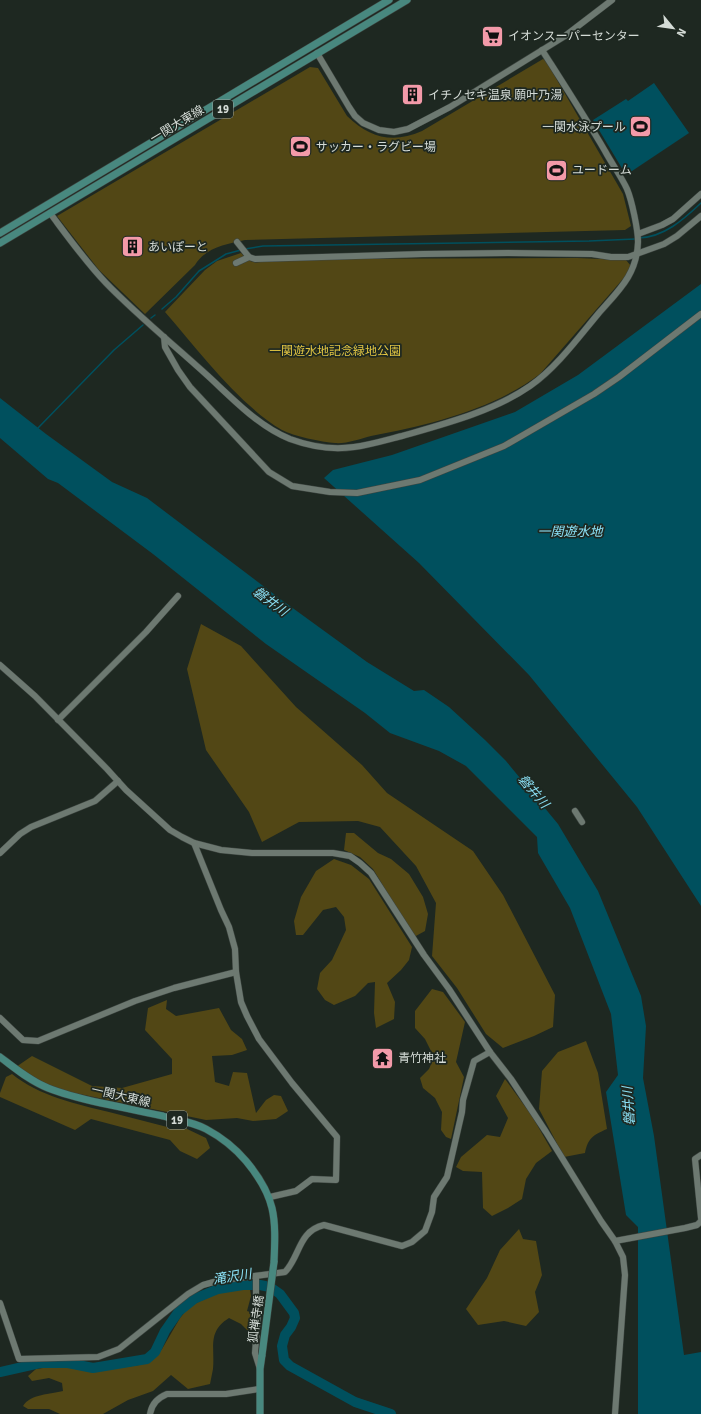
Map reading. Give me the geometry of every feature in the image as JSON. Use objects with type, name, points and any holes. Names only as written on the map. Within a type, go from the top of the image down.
[{"type":"main road","name":"一関大東線","points":[[0,233],[389,0]]},
{"type":"main road","name":"一関大東線","points":[[0,243],[407,0]]},
{"type":"main road","name":"一関大東線","points":[[0,1057],[34,1080],[54,1090],[72,1096],[205,1128],[226,1142],[241,1155],[262,1182],[270,1197],[276,1227],[274,1262]]},
{"type":"main road","name":"狐禅寺橋","points":[[260,1369],[274,1262]]},
{"type":"main road","name":"19","points":[[260,1369],[260,1414]]},
{"type":"street","points":[[317,54],[356,116],[375,128],[394,132],[408,130],[565,36],[612,0]]},
{"type":"street","points":[[50,213],[76,249],[105,282],[263,425],[290,438],[331,448],[353,448],[423,430],[481,412],[530,386],[544,375],[623,285],[631,272],[637,254],[638,234],[628,192],[591,127],[542,50]]},
{"type":"street","points":[[638,234],[673,219],[701,194]]},
{"type":"street","points":[[237,242],[249,257],[255,259],[415,254],[508,253],[592,254],[628,258],[664,244],[677,236],[701,216]]},
{"type":"street","points":[[236,263],[249,257]]},
{"type":"street","points":[[164,337],[165,347],[178,370],[190,386],[269,472],[292,486],[330,492],[357,493],[420,480],[504,446],[594,394],[701,314]]},
{"type":"street","points":[[58,720],[135,643],[178,596]]},
{"type":"street","points":[[0,665],[35,696],[153,816],[170,830],[194,843],[221,850],[252,853],[333,853],[350,856],[371,873],[424,955],[449,989],[490,1052],[511,1079],[600,1221],[618,1241],[623,1257],[625,1275],[615,1414]]},
{"type":"street","points":[[0,853],[20,834],[31,827],[95,801],[118,781]]},
{"type":"street","points":[[575,811],[582,822]]},
{"type":"street","points":[[194,843],[229,927],[235,949],[236,972],[241,1002],[247,1016],[259,1039],[292,1083],[337,1137],[336,1180],[312,1179],[296,1191],[270,1197]]},
{"type":"street","points":[[0,1018],[23,1040],[38,1041],[135,1001],[174,988],[236,972]]},
{"type":"street","points":[[0,1303],[18,1359],[98,1357],[119,1349],[188,1294],[203,1285],[217,1281],[257,1277],[285,1272],[300,1243],[315,1227],[324,1225],[402,1246],[412,1242],[425,1231],[432,1212],[434,1197],[447,1177],[462,1112],[463,1100],[474,1061],[490,1052]]},
{"type":"street","points":[[618,1241],[697,1225],[701,1220],[695,1159],[701,1155]]},
{"type":"street","points":[[257,1277],[256,1297],[258,1314],[255,1353],[260,1369]]},
{"type":"street","points":[[150,1414],[152,1406],[159,1398],[167,1394],[226,1394],[259,1389]]},
{"type":"green space","points":[[543,59],[546,61],[623,194],[631,226],[625,230],[245,240],[223,245],[204,254],[195,265],[145,314],[99,270],[57,216],[310,67],[318,68],[347,116],[373,134],[392,138],[411,135],[422,131]]},
{"type":"green space","name":"一関遊水地記念緑地公園","points":[[241,253],[253,262],[275,259],[577,258],[626,260],[631,266],[629,272],[540,374],[521,387],[481,407],[437,421],[348,442],[335,443],[315,440],[293,434],[282,430],[266,419],[235,392],[205,360],[165,312],[205,270],[217,261]]},
{"type":"green space","points":[[201,624],[241,646],[296,707],[362,765],[387,793],[473,851],[503,895],[555,995],[553,1027],[503,1048],[486,1034],[457,988],[432,956],[436,903],[416,866],[380,827],[358,821],[299,822],[262,842],[249,812],[206,750],[187,669]]},
{"type":"green space","points":[[346,833],[354,833],[378,853],[391,859],[409,874],[423,897],[428,914],[425,931],[414,937],[373,869],[360,857],[344,850]]},
{"type":"green space","points":[[334,859],[351,865],[369,879],[412,947],[409,960],[387,983],[395,1002],[394,1019],[376,1028],[374,1013],[375,982],[368,983],[355,996],[334,1005],[325,1000],[317,989],[320,973],[332,960],[346,930],[344,917],[336,907],[323,910],[303,935],[296,935],[294,921],[301,897],[316,871]]},
{"type":"green space","points":[[432,989],[443,992],[465,1022],[456,1062],[464,1077],[451,1139],[446,1137],[441,1130],[442,1112],[435,1098],[423,1088],[420,1078],[429,1069],[434,1057],[425,1039],[415,1028],[415,1011]]},
{"type":"green space","points":[[167,1000],[166,1009],[176,1016],[219,1008],[231,1030],[242,1039],[247,1050],[232,1055],[212,1056],[215,1082],[229,1086],[233,1072],[247,1073],[256,1113],[266,1100],[274,1095],[281,1096],[288,1111],[276,1119],[253,1121],[237,1118],[206,1120],[55,1089],[16,1067],[32,1056],[92,1086],[122,1088],[172,1074],[172,1059],[145,1030],[148,1008]]},
{"type":"green space","points":[[586,1041],[598,1073],[607,1129],[598,1133],[590,1140],[585,1153],[564,1157],[539,1109],[542,1071],[558,1052]]},
{"type":"green space","points":[[12,1074],[34,1088],[58,1098],[175,1129],[185,1128],[206,1138],[210,1148],[197,1159],[180,1151],[170,1140],[91,1119],[75,1130],[0,1097],[6,1077]]},
{"type":"green space","points":[[505,1079],[532,1116],[552,1151],[536,1163],[526,1179],[522,1199],[492,1216],[483,1208],[482,1172],[463,1171],[456,1167],[461,1157],[487,1135],[500,1137],[508,1118],[496,1096]]},
{"type":"green space","points":[[519,1229],[523,1239],[536,1241],[542,1275],[535,1292],[539,1312],[526,1326],[504,1321],[478,1325],[466,1309],[487,1278],[500,1250]]},
{"type":"green space","points":[[248,1287],[250,1289],[251,1296],[247,1311],[256,1314],[258,1334],[250,1333],[241,1324],[229,1318],[222,1323],[215,1334],[213,1369],[210,1384],[188,1389],[171,1375],[153,1391],[128,1400],[103,1414],[60,1414],[49,1409],[28,1409],[23,1406],[26,1402],[36,1397],[63,1391],[62,1383],[49,1378],[32,1381],[28,1376],[36,1369],[64,1365],[104,1370],[139,1365],[152,1360],[162,1349],[180,1318],[189,1307],[208,1297],[228,1290]]},
{"type":"water","name":"一関水泳プール","points":[[654,83],[689,133],[626,175],[593,120],[626,99],[628,101]]},
{"type":"water","name":"一関遊水地","points":[[701,284],[701,906],[637,807],[529,675],[419,563],[324,478],[333,470],[392,455],[515,412],[578,375]]},
{"type":"water","name":"磐井川","points":[[0,398],[112,482],[147,498],[283,601],[367,662],[414,691],[424,690],[449,707],[506,761],[558,824],[598,891],[641,996],[646,1026],[643,1078],[654,1136],[684,1355],[701,1352],[701,1414],[638,1414],[638,1227],[626,1215],[606,1092],[618,1075],[611,1014],[570,908],[538,853],[537,837],[466,766],[439,751],[390,733],[365,713],[266,644],[153,554],[58,483],[48,479],[0,438]]},
{"type":"waterway","points":[[639,238],[648,237],[665,231],[687,216],[701,203]]},
{"type":"waterway","points":[[245,249],[263,246],[635,239]]},
{"type":"waterway","points":[[162,309],[176,297],[199,271],[226,254],[241,250]]},
{"type":"waterway","points":[[151,318],[155,315]]},
{"type":"waterway","points":[[38,428],[114,350],[143,325]]},
{"type":"waterway","name":"滝沢川","points":[[0,1372],[40,1363],[68,1363],[93,1368],[147,1359],[155,1352],[165,1331],[179,1311],[194,1299],[218,1289],[243,1285],[260,1285],[270,1287],[280,1294],[294,1313],[295,1318],[285,1335],[282,1346],[284,1360],[290,1366],[355,1402],[391,1414]]},
{"type":"place","name":"イオンスーパーセンター","points":[[493,36]]},
{"type":"place","name":"イチノセキ温泉 願叶乃湯","points":[[412,95]]},
{"type":"place","name":"一関水泳プール","points":[[641,127]]},
{"type":"place","name":"サッカー・ラグビー場","points":[[301,147]]},
{"type":"place","name":"ユードーム","points":[[556,170]]},
{"type":"place","name":"あいぽーと","points":[[132,247]]},
{"type":"place","name":"青竹神社","points":[[382,1058]]}]
